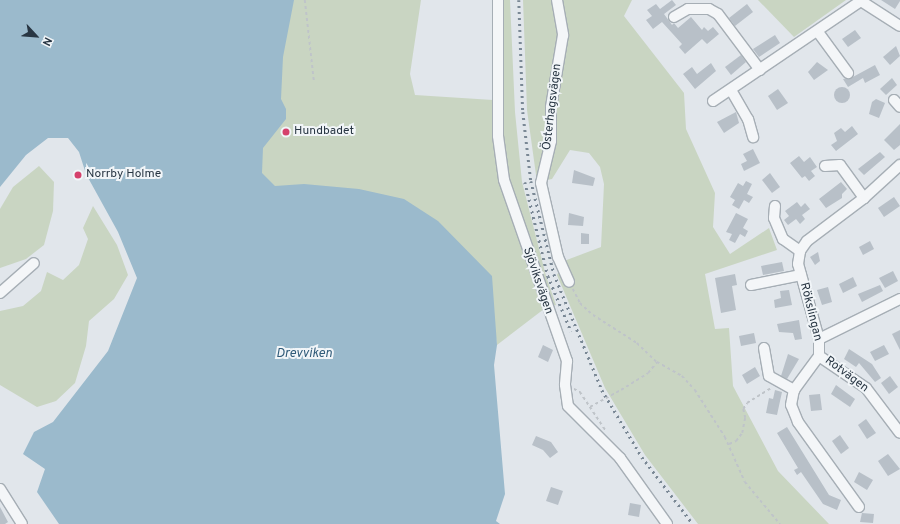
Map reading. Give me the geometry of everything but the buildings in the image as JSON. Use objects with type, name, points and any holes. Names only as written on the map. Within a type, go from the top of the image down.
[{"type":"street","name":"Sjöviksvägen","points":[[498,0],[498,136],[504,180],[567,361],[565,385],[568,406],[620,458],[667,524]]},
{"type":"street","name":"Österhagsvägen","points":[[557,0],[564,35],[551,107],[551,141],[540,183],[558,257],[569,282]]},
{"type":"street","points":[[712,101],[732,90],[861,1],[900,26]]},
{"type":"street","points":[[674,17],[688,9],[709,9],[718,14],[760,70]]},
{"type":"street","points":[[818,32],[848,73]]},
{"type":"street","points":[[732,90],[748,120],[753,138]]},
{"type":"street","points":[[825,166],[840,165],[864,198]]},
{"type":"street","points":[[775,206],[774,218],[783,238],[800,251],[807,241],[864,198],[900,165]]},
{"type":"street","name":"Rökslingan","points":[[794,390],[819,356],[819,340],[801,275],[800,251]]},
{"type":"street","points":[[0,294],[34,263]]},
{"type":"street","points":[[751,286],[801,275]]},
{"type":"street","points":[[819,340],[900,298]]},
{"type":"street","points":[[764,348],[769,376],[777,383],[794,390],[791,405],[798,422],[859,508]]},
{"type":"street","name":"Rotvägen","points":[[819,356],[866,388],[900,433]]},
{"type":"street","points":[[0,489],[22,524]]},
{"type":"path","points":[[305,0],[314,80]]},
{"type":"path","points":[[569,282],[580,304],[593,315],[637,343],[657,362],[682,376],[695,390],[728,444],[745,482],[780,524]]},
{"type":"path","points":[[565,385],[580,392],[590,407],[648,374],[657,362]]},
{"type":"path","points":[[728,444],[736,441],[742,433],[745,418],[743,409],[747,403],[777,383]]},
{"type":"green space","name":"Drevviken","points":[[66,0],[421,0],[410,74],[415,95],[493,100],[495,137],[544,309],[497,345],[493,316],[249,436]]},
{"type":"green space","points":[[501,0],[510,0],[515,112],[522,182],[546,276],[556,305],[548,307],[506,180],[500,136]]},
{"type":"green space","points":[[523,0],[632,0],[624,16],[684,93],[686,129],[715,193],[713,227],[730,254],[769,228],[777,250],[705,274],[715,329],[729,328],[733,386],[778,471],[829,524],[698,524],[645,455],[605,388],[557,275],[564,261],[601,247],[604,184],[600,167],[589,153],[570,150],[552,179],[537,182],[527,110]]},
{"type":"green space","points":[[758,0],[846,0],[794,37]]},
{"type":"green space","points":[[39,166],[54,182],[53,211],[44,245],[26,259],[0,268],[0,209],[13,187]]},
{"type":"green space","points":[[93,206],[117,245],[128,275],[114,299],[89,321],[86,346],[75,383],[56,401],[37,407],[0,385],[0,311],[23,306],[41,291],[47,272],[63,280],[79,265],[88,239],[83,228]]},
{"type":"water","name":"Drevviken","points":[[0,0],[294,0],[283,57],[281,99],[286,109],[286,119],[263,148],[262,173],[275,186],[304,184],[359,189],[404,199],[438,221],[492,276],[497,345],[494,365],[505,494],[496,521],[500,524],[59,524],[37,492],[45,469],[23,454],[34,432],[53,422],[108,351],[137,278],[118,232],[86,174],[79,152],[68,138],[48,138],[26,155],[0,187]]},
{"type":"railway","points":[[519,0],[523,112],[531,181],[554,274],[602,390],[642,457],[693,524]]},
{"type":"railway","points":[[525,182],[548,276],[571,331]]},
{"type":"place","name":"Hundbadet","points":[[286,132]]},
{"type":"place","name":"Norrby Holme","points":[[78,175]]}]
